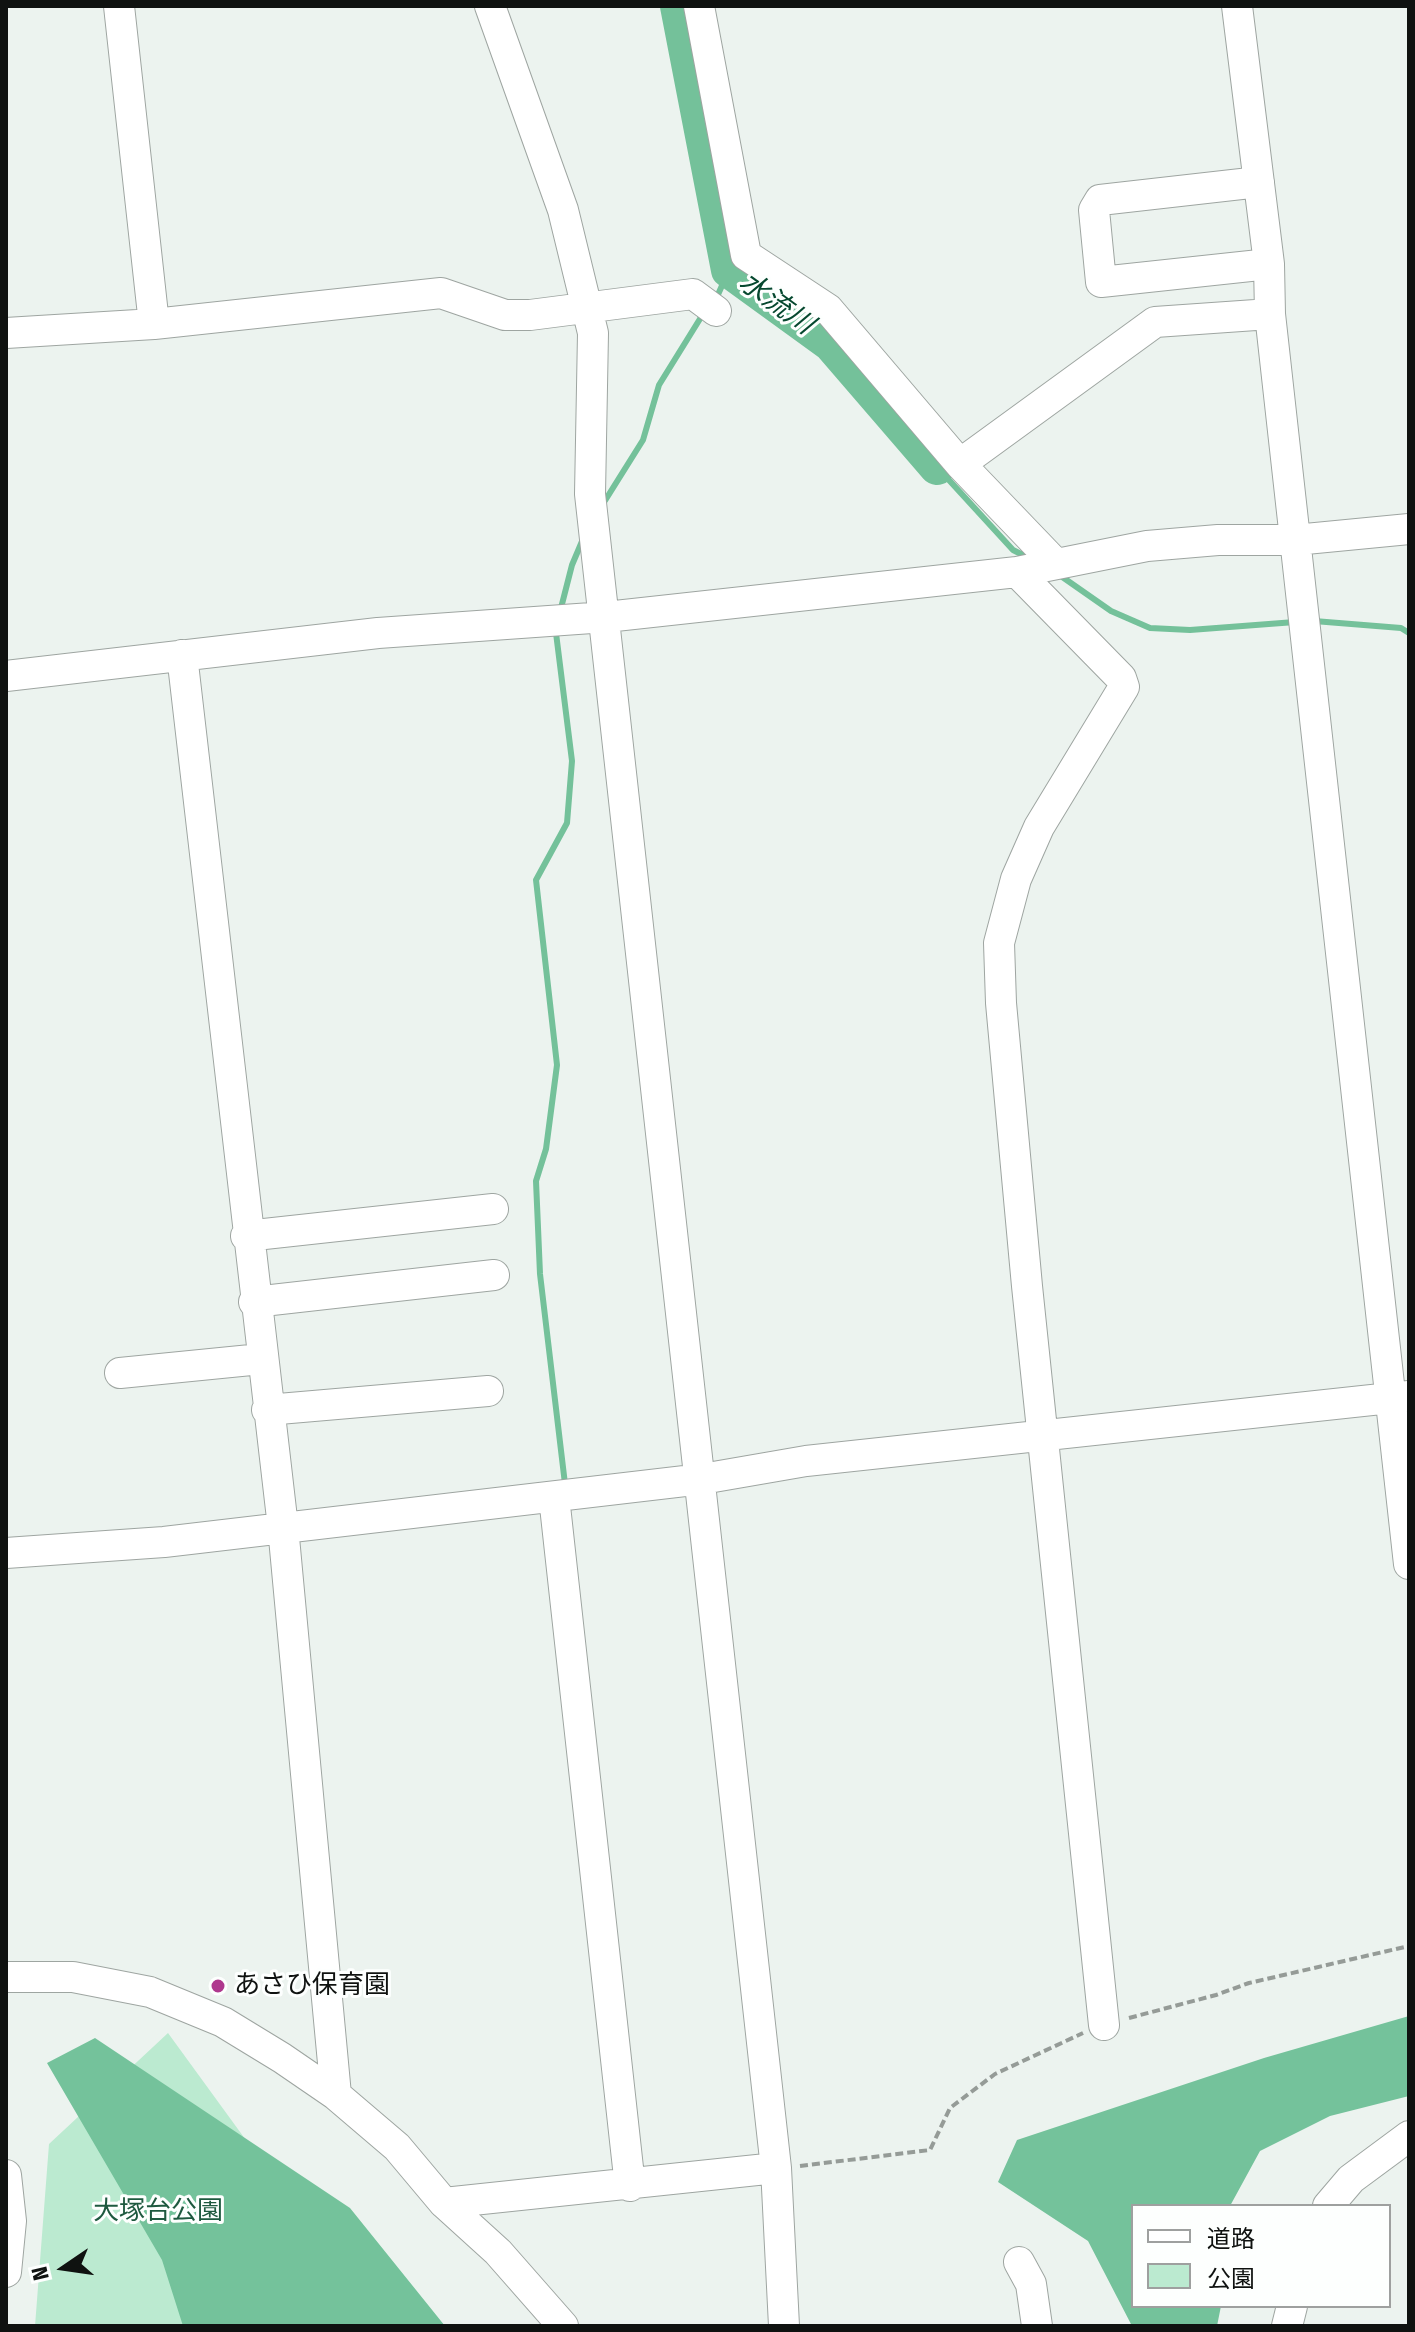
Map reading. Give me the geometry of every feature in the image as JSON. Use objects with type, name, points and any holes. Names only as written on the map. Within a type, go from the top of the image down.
[{"type":"street","points":[[119,6],[154,324]]},
{"type":"street","points":[[490,6],[552,178],[593,333],[590,494],[702,1479],[776,2168],[784,2326]]},
{"type":"street","points":[[699,6],[746,255],[828,309],[960,464],[1056,564]]},
{"type":"street","points":[[1237,6],[1269,264],[1270,314],[1304,622],[1401,1397],[1409,1564]]},
{"type":"street","points":[[1259,182],[1100,200],[1094,210],[1101,282],[1269,264]]},
{"type":"street","points":[[6,333],[154,324],[441,293],[505,315],[530,315],[588,305],[705,303]]},
{"type":"street","points":[[960,464],[1155,322],[1270,314]]},
{"type":"street","points":[[6,676],[433,628],[606,617],[1017,572],[1147,546],[1218,540],[1295,540],[1409,529]]},
{"type":"street","points":[[1017,572],[1121,678],[1124,687],[1039,827],[1016,879],[999,943],[1001,1003],[1042,1437],[1104,2025]]},
{"type":"street","points":[[182,655],[246,1236],[283,1527],[336,2095]]},
{"type":"street","points":[[246,1236],[493,1209]]},
{"type":"street","points":[[254,1302],[494,1275]]},
{"type":"street","points":[[120,1373],[261,1359]]},
{"type":"street","points":[[267,1410],[488,1391]]},
{"type":"street","points":[[6,1553],[164,1542],[702,1479],[806,1461],[1401,1397]]},
{"type":"street","points":[[554,1497],[630,2186]]},
{"type":"street","points":[[6,1977],[97,1980],[165,1997],[223,2022],[336,2095],[397,2147],[444,2203],[498,2252],[563,2326]]},
{"type":"street","points":[[1330,2204],[1351,2179],[1409,2136]]},
{"type":"street","points":[[444,2203],[630,2186],[776,2168]]},
{"type":"street","points":[[6,2175],[11,2221],[6,2272]]},
{"type":"street","points":[[1019,2262],[1031,2284],[1037,2326]]},
{"type":"path","points":[[776,2168],[930,2150],[950,2108],[995,2074],[1104,2025],[1249,1983],[1409,1946]]},
{"type":"green space","points":[[1409,2016],[1409,2096],[1330,2116],[1260,2151],[1231,2204],[1131,2204],[1131,2308],[1221,2308],[1217,2326],[1132,2326],[1088,2241],[998,2182],[1017,2140],[1264,2058]]},
{"type":"green space","name":"大塚台公園","points":[[168,2033],[307,2224],[390,2326],[35,2326],[49,2144]]},
{"type":"green space","name":"大塚台公園","points":[[95,2038],[350,2208],[445,2326],[183,2326],[162,2260],[47,2063]]},
{"type":"waterway","name":"水流川","points":[[678,6],[729,270],[831,344],[937,467]]},
{"type":"waterway","points":[[716,299],[729,270]]},
{"type":"waterway","points":[[601,507],[643,440],[659,385],[703,314]]},
{"type":"waterway","points":[[937,467],[1013,550],[1031,559]]},
{"type":"waterway","points":[[561,608],[572,565],[583,539]]},
{"type":"waterway","points":[[1058,574],[1111,611],[1150,628],[1190,630],[1295,622]]},
{"type":"waterway","points":[[1314,621],[1401,628],[1409,633]]},
{"type":"waterway","points":[[556,633],[572,761],[567,823],[536,880],[557,1065],[546,1149],[536,1181],[540,1274],[565,1484]]},
{"type":"place","name":"あさひ保育園","points":[[218,1986]]}]
